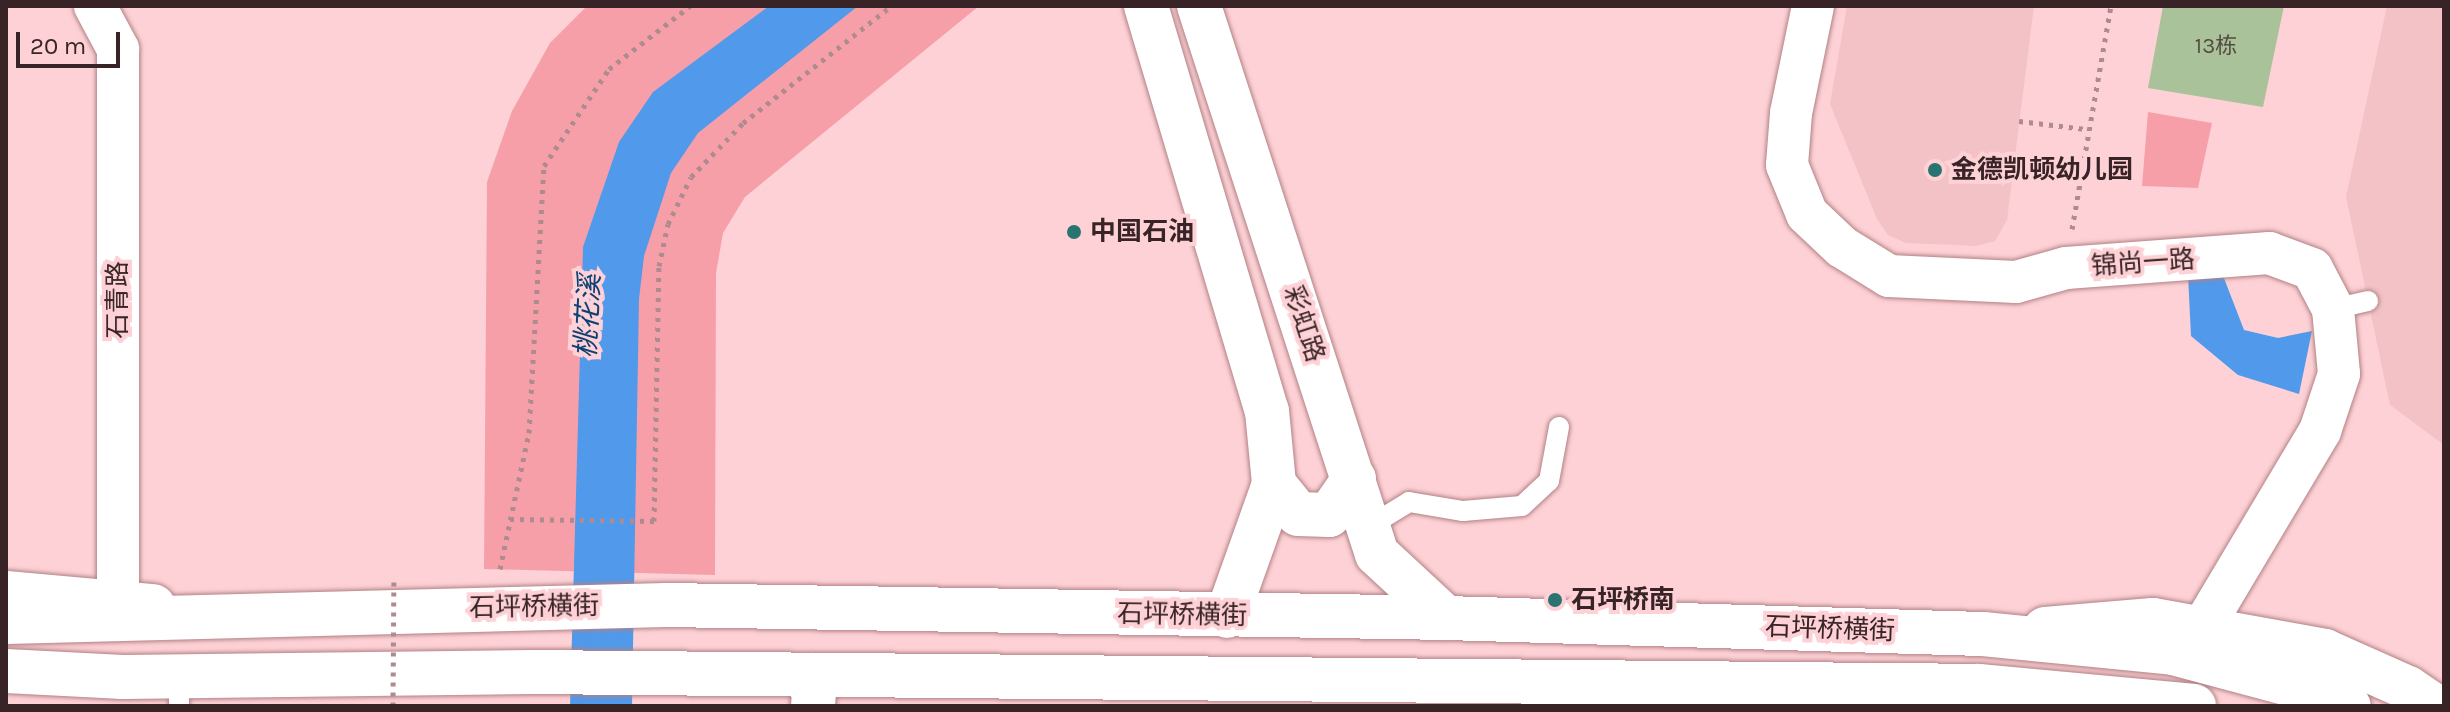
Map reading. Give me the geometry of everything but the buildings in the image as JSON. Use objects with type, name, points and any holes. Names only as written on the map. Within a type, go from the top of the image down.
[{"type":"main road","points":[[1146,6],[1267,411],[1274,484],[1227,616]]},
{"type":"main road","name":"彩虹路","points":[[1199,6],[1219,59],[1377,554],[1446,618]]},
{"type":"main road","points":[[1169,86],[1185,57],[1199,53],[1219,59]]},
{"type":"main road","points":[[1274,484],[1298,514],[1329,515],[1354,479]]},
{"type":"main road","points":[[6,593],[118,600],[214,617]]},
{"type":"main road","name":"石坪桥横街","points":[[6,622],[666,605],[1446,618],[1983,634],[2173,653],[2315,691],[2349,706]]},
{"type":"main road","points":[[1983,634],[2153,620],[2325,651],[2408,688],[2435,706]]},
{"type":"main road","name":"石坪桥横街","points":[[6,671],[123,677],[179,691],[530,672],[668,673],[814,690],[1979,686],[2194,706]]},
{"type":"main road","points":[[6,692],[123,677]]},
{"type":"main road","points":[[1979,686],[2034,706]]},
{"type":"street","name":"石青路","points":[[95,6],[118,49],[118,600]]},
{"type":"street","name":"锦尚一路","points":[[1813,6],[1791,113],[1787,165],[1807,214],[1842,247],[1889,276],[2016,282],[2066,268],[2269,253],[2312,269],[2351,305],[2339,374],[2320,431],[2202,629]]},
{"type":"lane","points":[[1368,527],[1409,502],[1463,511],[1522,506],[1549,481],[1559,427]]},
{"type":"path","points":[[498,576],[529,433],[544,166],[609,69],[690,6]]},
{"type":"path","points":[[510,519],[654,521],[659,266],[668,224],[691,177],[743,123],[891,6]]},
{"type":"path","points":[[2066,268],[2086,129],[2111,6]]},
{"type":"path","points":[[2019,121],[2086,129]]},
{"type":"path","points":[[393,706],[394,577]]},
{"type":"shaded area","points":[[587,6],[979,6],[745,197],[723,233],[716,273],[715,575],[484,569],[487,182],[512,111],[550,43]]},
{"type":"shaded area","name":"金德凯顿幼儿园","points":[[1847,6],[2034,6],[2007,220],[1995,241],[1976,246],[1906,243],[1888,235],[1877,219],[1830,104]]},
{"type":"shaded area","points":[[2387,6],[2444,6],[2444,445],[2390,405],[2346,197]]},
{"type":"shaded area","points":[[2148,112],[2212,123],[2198,188],[2142,186]]},
{"type":"water","name":"桃花溪","points":[[769,6],[858,6],[698,133],[671,173],[644,256],[639,299],[632,706],[570,706],[583,247],[619,142],[653,92]]},
{"type":"water","points":[[2222,273],[2244,330],[2278,338],[2312,331],[2299,394],[2238,375],[2191,336],[2188,275]]},
{"type":"place","name":"金德凯顿幼儿园","points":[[1935,170]]},
{"type":"place","name":"中国石油","points":[[1074,232]]},
{"type":"place","name":"石坪桥南","points":[[1555,600]]}]
